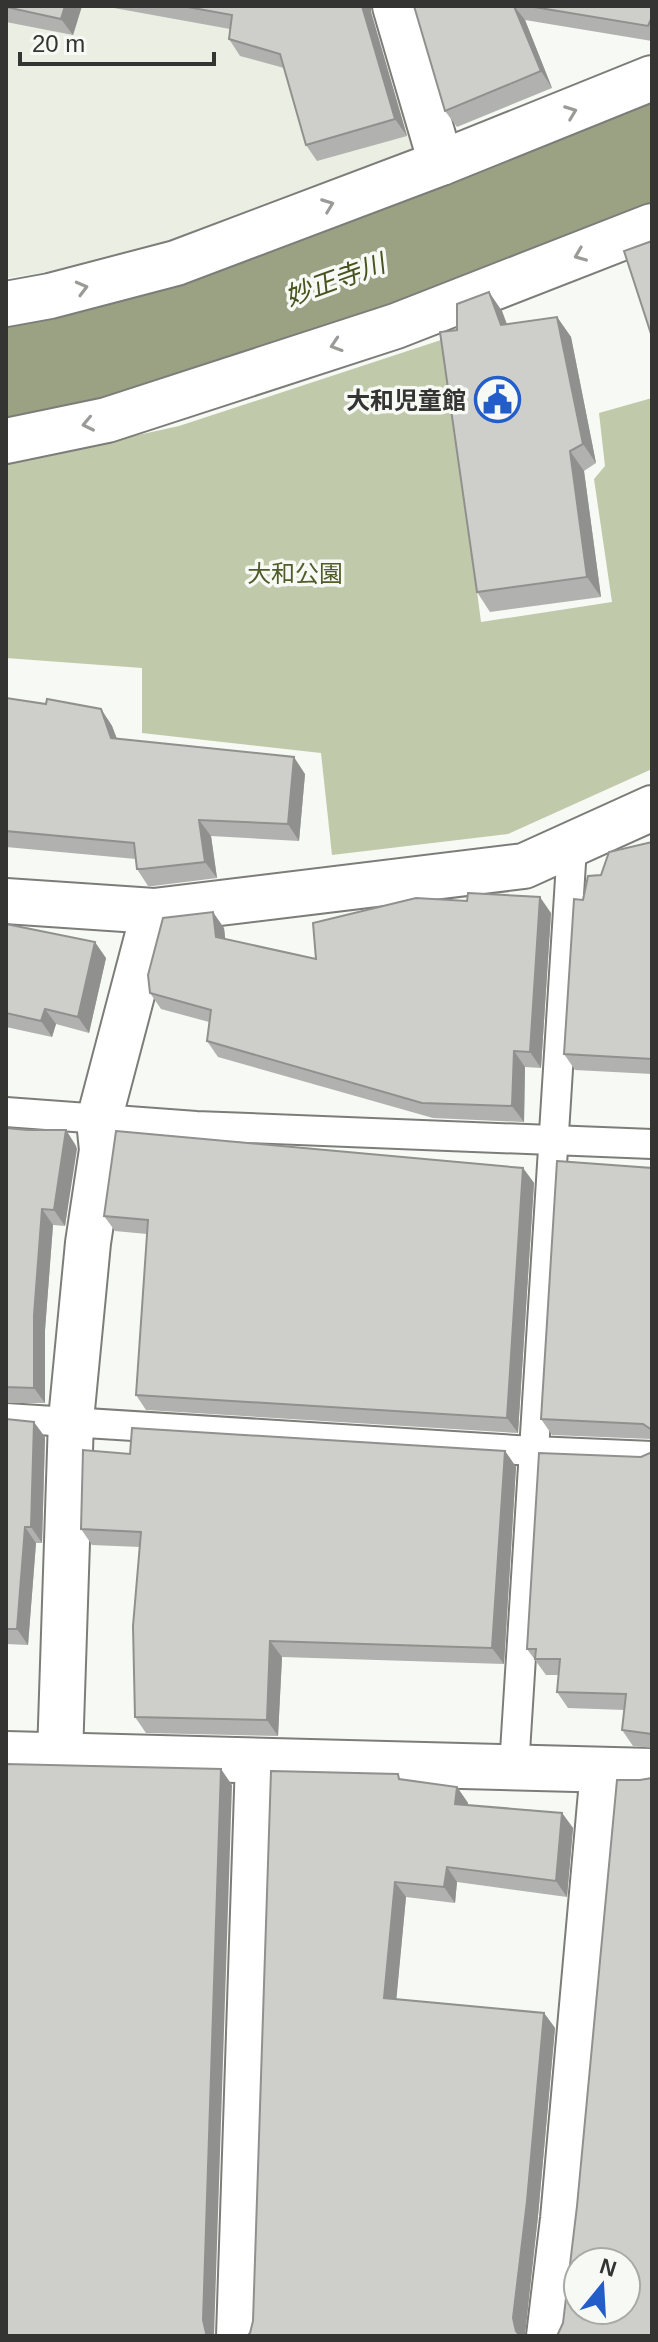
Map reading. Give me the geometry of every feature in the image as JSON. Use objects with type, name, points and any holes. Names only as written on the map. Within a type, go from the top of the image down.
[{"type":"street","points":[[395,6],[441,163]]},
{"type":"street","points":[[6,304],[50,296],[176,263],[441,163],[652,78]]},
{"type":"street","points":[[6,441],[107,420],[396,326],[652,226]]},
{"type":"street","points":[[6,901],[154,911],[524,866],[572,847],[652,808]]},
{"type":"street","points":[[60,1755],[71,1420],[88,1243],[102,1150],[99,1120],[154,911]]},
{"type":"street","points":[[6,1754],[652,1771]]},
{"type":"street","points":[[239,2336],[258,1761]]},
{"type":"street","points":[[549,2336],[563,2219],[603,1770]]},
{"type":"lane","points":[[514,1768],[572,847]]},
{"type":"lane","points":[[6,1112],[99,1120],[652,1144]]},
{"type":"lane","points":[[6,1418],[652,1456]]},
{"type":"shaded area","points":[[6,6],[379,6],[422,147],[187,235],[71,269],[6,278]]},
{"type":"green space","name":"大和公園","points":[[444,339],[481,622],[612,602],[594,479],[605,466],[599,413],[652,398],[652,769],[508,834],[332,855],[321,753],[142,733],[142,668],[6,658],[6,464],[179,426]]},
{"type":"water","name":"妙正寺川","points":[[652,97],[652,203],[431,291],[121,395],[6,422],[6,322]]},
{"type":"building","points":[[6,6],[65,6],[61,19]]},
{"type":"building","points":[[182,6],[362,6],[395,119],[306,145],[280,54],[229,39],[232,15]]},
{"type":"building","points":[[414,6],[514,6],[541,71],[445,111]]},
{"type":"building","points":[[528,6],[652,6],[652,17],[648,26]]},
{"type":"building","points":[[652,241],[652,337],[624,251]]},
{"type":"building","points":[[489,292],[501,325],[557,317],[583,444],[570,451],[587,577],[477,592],[440,332],[457,330],[457,304]]},
{"type":"building","points":[[6,698],[46,704],[47,699],[101,709],[111,738],[294,757],[288,824],[199,820],[205,862],[142,869],[137,869],[134,843],[6,831]]},
{"type":"building","points":[[652,842],[652,1059],[564,1054],[574,899],[583,900],[588,876],[601,875],[609,852]]},
{"type":"building","points":[[468,893],[540,897],[530,1052],[514,1051],[512,1106],[422,1103],[207,1041],[211,1010],[150,993],[148,975],[163,918],[213,912],[216,937],[316,959],[313,923],[416,898],[467,901]]},
{"type":"building","points":[[6,924],[95,942],[78,1017],[45,1009],[41,1021],[6,1013]]},
{"type":"building","points":[[6,1128],[66,1130],[54,1210],[42,1209],[34,1315],[34,1388],[6,1387]]},
{"type":"building","points":[[116,1131],[523,1168],[507,1418],[136,1395],[148,1220],[104,1216]]},
{"type":"building","points":[[557,1161],[652,1168],[652,1430],[643,1424],[541,1419]]},
{"type":"building","points":[[6,1419],[34,1422],[31,1527],[25,1527],[17,1629],[6,1629]]},
{"type":"building","points":[[132,1428],[505,1451],[492,1648],[270,1641],[267,1720],[135,1717],[133,1626],[141,1532],[81,1529],[83,1450],[130,1454]]},
{"type":"building","points":[[652,1452],[652,1734],[622,1730],[626,1694],[557,1692],[560,1659],[535,1659],[536,1649],[527,1649],[539,1453],[641,1457]]},
{"type":"building","points":[[6,1764],[221,1769],[203,2320],[209,2336],[6,2336]]},
{"type":"building","points":[[271,1771],[398,1774],[399,1779],[457,1787],[455,1804],[562,1813],[556,1881],[447,1867],[444,1887],[395,1882],[384,1998],[544,2013],[513,2318],[520,2336],[247,2336],[253,2321]]},
{"type":"building","points":[[652,1778],[652,2336],[557,2336],[562,2325],[642,2326],[642,2246],[572,2246],[617,1780]]},
{"type":"place","name":"大和児童館","points":[[497,400]]}]
